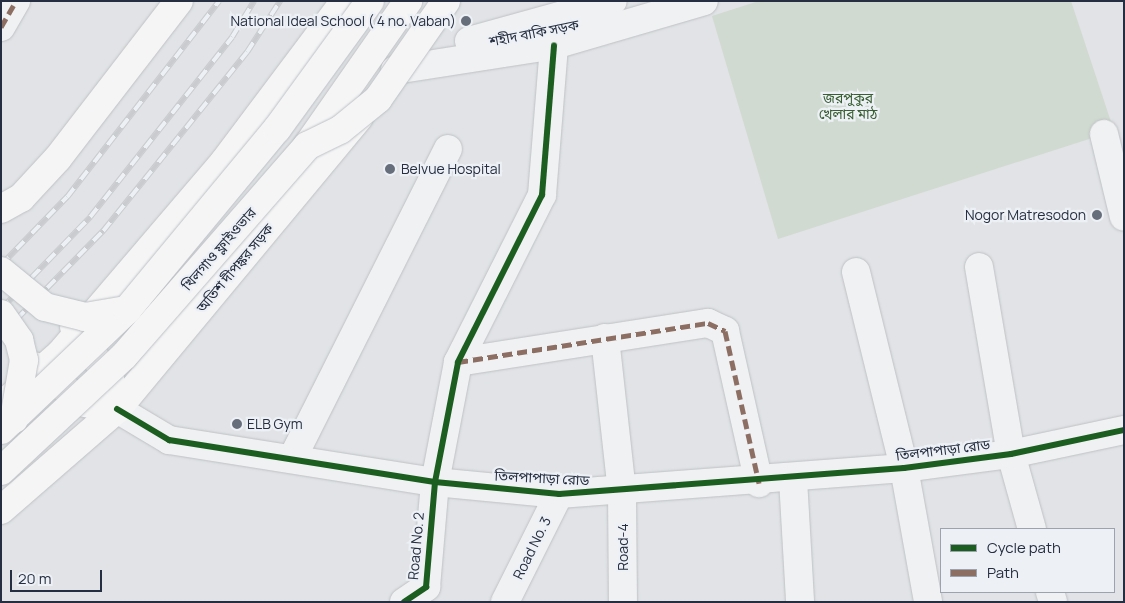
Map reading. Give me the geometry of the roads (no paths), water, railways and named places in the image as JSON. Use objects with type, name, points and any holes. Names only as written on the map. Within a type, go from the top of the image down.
[{"type":"main road","points":[[1,209],[21,198],[58,158],[179,1]]},
{"type":"main road","points":[[5,418],[40,374],[79,332],[224,162],[345,1]]},
{"type":"main road","points":[[5,418],[126,310],[277,130],[370,1]]},
{"type":"main road","name":"খিলগাও ফ্লাইওভার","points":[[1,471],[124,356],[307,146],[408,1]]},
{"type":"main road","name":"অতিশ দীপঙ্কর সড়ক","points":[[1,510],[117,409],[329,156],[401,62],[440,1]]},
{"type":"main road","points":[[307,146],[340,130],[378,98],[446,1]]},
{"type":"main road","points":[[1,256],[79,332],[110,379],[117,409],[85,403],[40,374],[1,326]]},
{"type":"main road","points":[[1,271],[54,310],[85,317],[126,310]]},
{"type":"main road","points":[[1,314],[19,340],[24,360],[5,418]]},
{"type":"street","points":[[1,27],[16,1]]},
{"type":"street","name":"শহীদ বাকি সড়ক","points":[[401,62],[613,1]]},
{"type":"street","name":"শহীদ বাকি সড়ক","points":[[401,62],[554,45],[704,1]]},
{"type":"street","points":[[435,482],[458,362],[542,195],[554,45]]},
{"type":"street","points":[[1104,134],[1124,217]]},
{"type":"street","points":[[292,459],[448,149]]},
{"type":"street","points":[[979,267],[1011,454],[1032,528]]},
{"type":"street","points":[[856,272],[904,468],[928,602]]},
{"type":"street","points":[[458,362],[708,322],[725,331],[759,482]]},
{"type":"street","name":"Road-4","points":[[605,338],[622,493],[623,602]]},
{"type":"street","name":"তিলপাপাড়া রোড","points":[[117,409],[169,440],[435,482],[558,494],[622,493],[904,468],[1011,454],[1124,430]]},
{"type":"street","points":[[793,479],[800,602]]},
{"type":"street","name":"Road No. 2","points":[[404,602],[426,587],[435,482]]},
{"type":"street","name":"Road No. 3","points":[[505,602],[558,494]]},
{"type":"railway","points":[[1,265],[67,197],[219,1]]},
{"type":"railway","points":[[1,309],[90,217],[232,37],[254,1]]},
{"type":"railway","points":[[1,335],[103,231],[247,52],[280,1]]},
{"type":"place","name":"National Ideal School ( 4 no. Vaban)","points":[[466,21]]},
{"type":"place","name":"Belvue Hospital","points":[[390,169]]},
{"type":"place","name":"Nogor Matresodon","points":[[1097,215]]},
{"type":"place","name":"ELB Gym","points":[[237,424]]},
{"type":"park label","name":"জরপুকুর খেলার মাঠ","points":[[848,106]]}]
